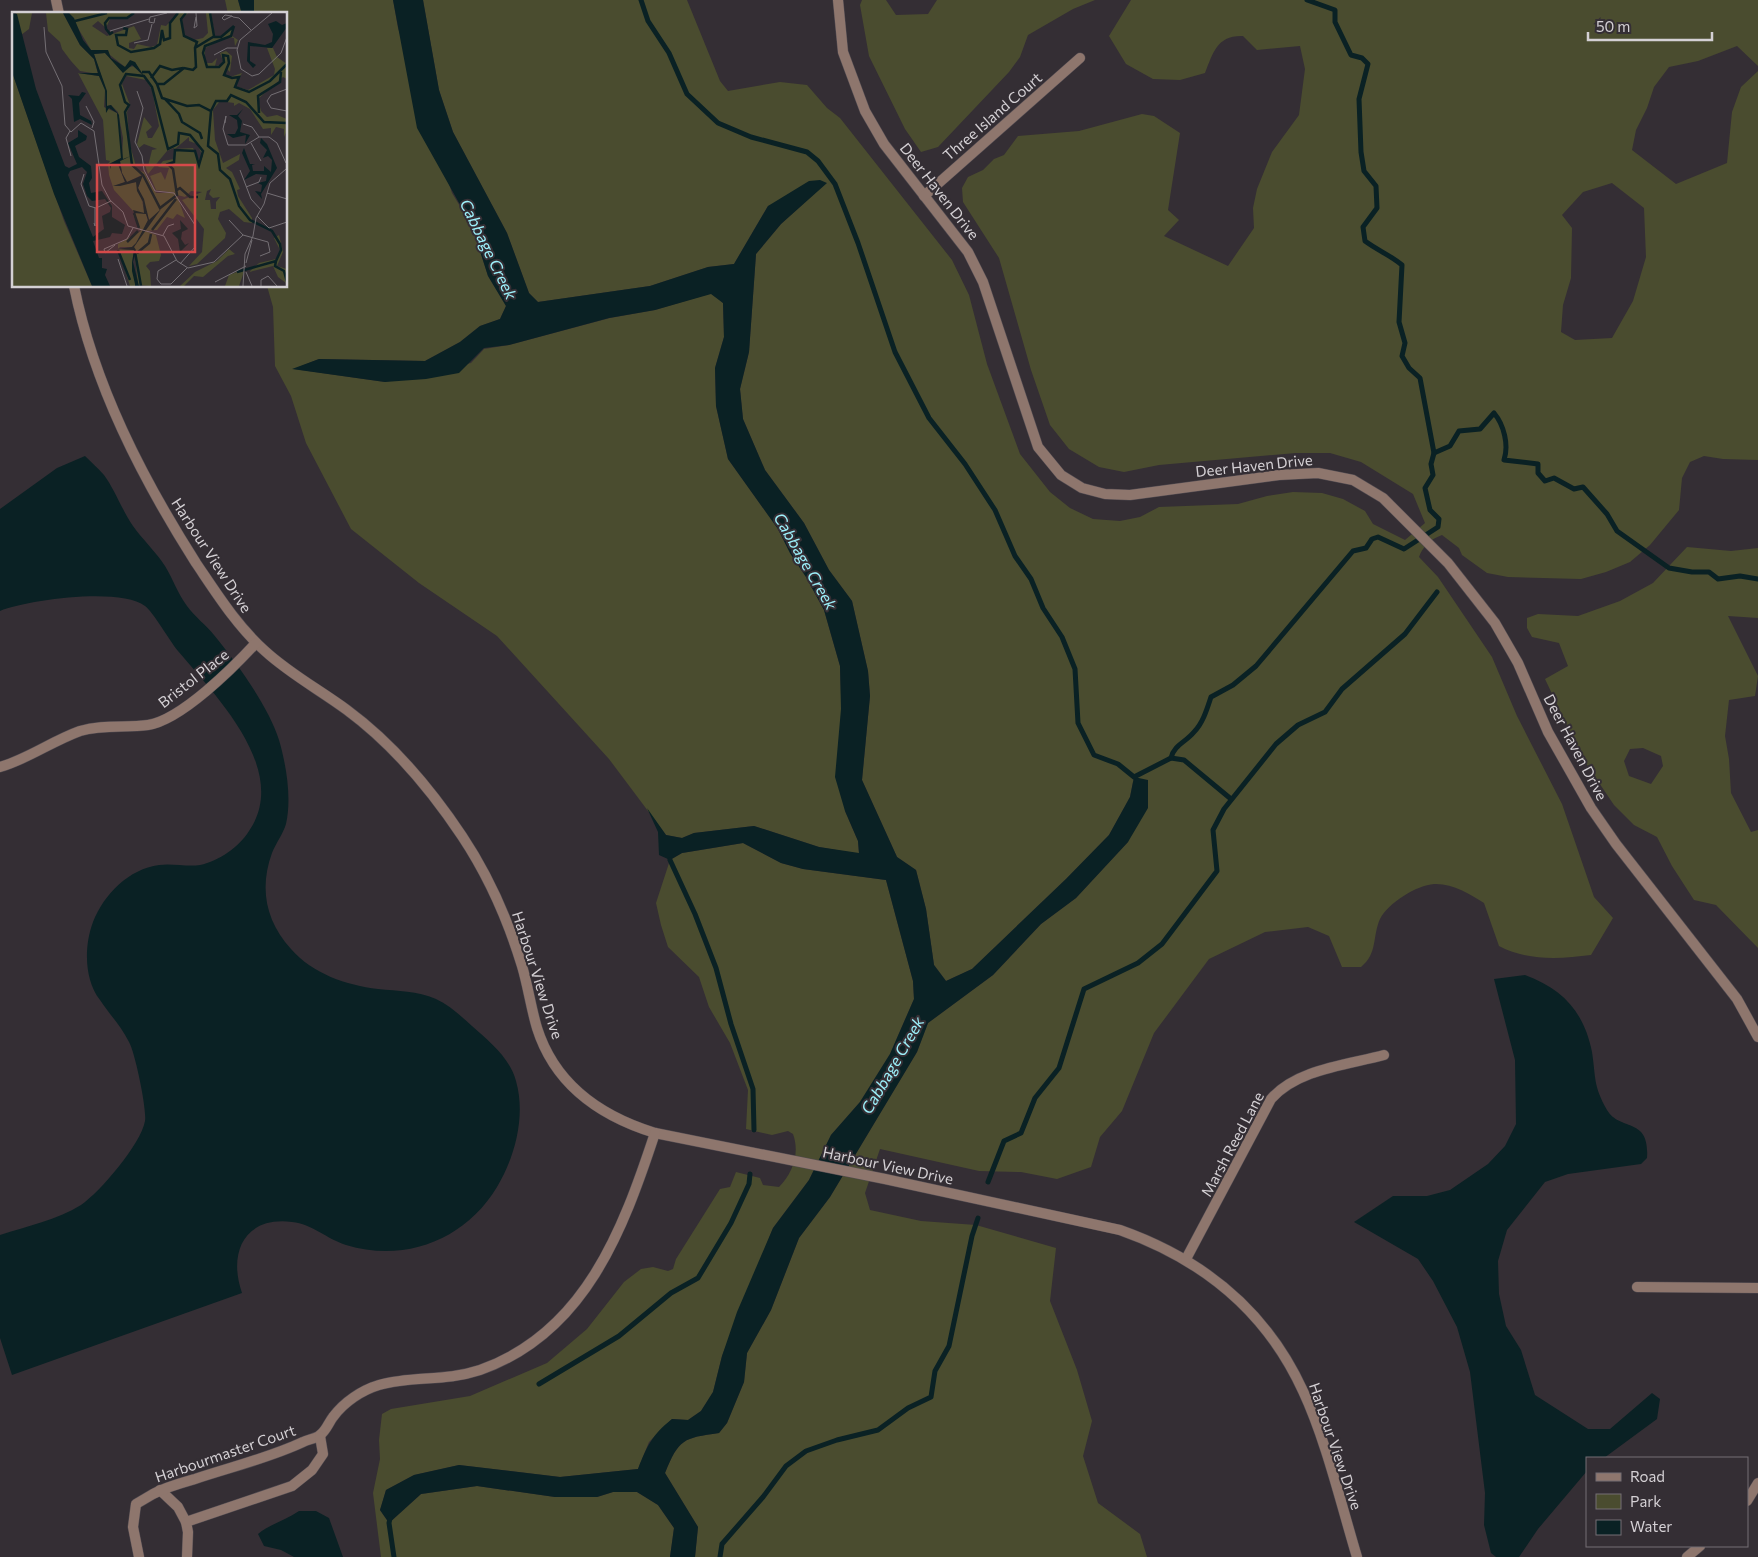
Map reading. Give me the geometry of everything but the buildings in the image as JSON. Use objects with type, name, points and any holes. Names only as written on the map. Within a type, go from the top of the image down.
[{"type":"street","name":"Deer Haven Drive","points":[[838,0],[843,52],[858,96],[884,144],[964,246],[983,282],[1033,436],[1044,458],[1061,475],[1088,490],[1118,496],[1279,475],[1318,473],[1336,475],[1368,488],[1383,498],[1432,546],[1468,586],[1495,623],[1518,663],[1552,740],[1591,808],[1616,844],[1737,999],[1758,1038]]},
{"type":"street","name":"Three Island Court","points":[[924,196],[1080,58]]},
{"type":"street","name":"Harbour View Drive","points":[[74,288],[81,322],[94,362],[119,422],[156,496],[220,599],[256,643],[288,670],[348,710],[381,738],[411,769],[439,803],[464,838],[490,884],[505,916],[522,966],[538,1028],[558,1070],[574,1090],[601,1111],[628,1125],[655,1134],[885,1179],[1120,1230],[1148,1240],[1186,1259],[1221,1284],[1254,1315],[1293,1371],[1312,1412],[1357,1557]]},
{"type":"street","name":"Bristol Place","points":[[0,767],[34,754],[80,731],[100,727],[149,724],[163,720],[182,710],[239,662],[256,643]]},
{"type":"street","name":"Marsh Reed Lane","points":[[1186,1259],[1271,1099],[1279,1090],[1294,1080],[1308,1075],[1384,1055]]},
{"type":"street","name":"Harbourmaster Court","points":[[139,1557],[133,1527],[136,1504],[160,1490],[320,1436],[340,1409],[361,1393],[378,1385],[402,1380],[434,1380],[481,1370],[526,1347],[547,1332],[589,1286],[608,1255],[622,1224],[655,1134]]},
{"type":"street","points":[[1637,1287],[1758,1288]]},
{"type":"street","name":"Harbourmaster Court","points":[[186,1522],[292,1486],[312,1470],[323,1454],[320,1436]]},
{"type":"street","points":[[1748,1499],[1758,1483]]},
{"type":"street","points":[[160,1490],[167,1499],[178,1507],[186,1522],[187,1557]]},
{"type":"street","points":[[1688,1557],[1699,1547]]},
{"type":"green space","points":[[225,0],[238,0],[241,12],[228,12]]},
{"type":"green space","points":[[254,0],[393,0],[398,28],[452,193],[472,226],[488,276],[506,306],[500,319],[480,326],[460,342],[425,361],[319,359],[294,369],[385,382],[471,363],[484,349],[509,345],[610,318],[655,310],[712,293],[723,303],[724,337],[715,368],[716,406],[728,459],[778,529],[824,610],[840,666],[845,811],[858,841],[859,854],[819,847],[754,826],[694,833],[682,838],[666,835],[609,759],[497,636],[419,583],[351,529],[306,443],[291,396],[275,366],[273,307],[268,288],[288,288],[288,12],[254,12]]},
{"type":"green space","points":[[423,0],[687,0],[720,81],[728,91],[780,82],[807,85],[827,108],[840,118],[952,260],[969,295],[987,364],[1020,454],[1050,492],[1070,508],[1093,519],[1120,521],[1140,517],[1159,507],[1238,504],[1267,496],[1293,492],[1322,493],[1343,499],[1365,511],[1373,524],[1405,540],[1425,523],[1413,494],[1361,462],[1330,453],[1296,453],[1159,465],[1124,472],[1099,467],[1069,449],[1050,425],[1031,370],[999,258],[963,202],[962,188],[968,177],[983,170],[994,159],[1004,155],[1018,136],[1079,131],[1142,114],[1154,116],[1180,133],[1168,210],[1179,220],[1164,236],[1228,266],[1254,228],[1253,208],[1257,189],[1272,152],[1299,115],[1305,69],[1300,46],[1257,50],[1243,36],[1234,36],[1217,47],[1205,73],[1180,80],[1153,79],[1126,64],[1109,36],[1131,0],[1758,0],[1758,66],[1737,46],[1698,61],[1669,67],[1654,87],[1647,108],[1636,130],[1632,150],[1676,184],[1727,163],[1732,112],[1741,87],[1758,71],[1758,460],[1723,459],[1704,456],[1690,462],[1682,478],[1679,510],[1650,545],[1630,562],[1606,572],[1581,579],[1508,577],[1487,573],[1462,555],[1459,548],[1442,535],[1428,543],[1419,557],[1438,577],[1492,657],[1517,716],[1562,804],[1594,897],[1613,918],[1591,955],[1544,958],[1510,951],[1499,946],[1484,903],[1454,887],[1441,884],[1427,885],[1412,891],[1396,901],[1384,913],[1380,919],[1370,956],[1361,967],[1342,967],[1329,936],[1308,927],[1265,932],[1209,959],[1154,1033],[1122,1111],[1100,1137],[1091,1167],[1057,1179],[1021,1172],[979,1171],[880,1149],[865,1193],[870,1210],[921,1221],[976,1225],[1056,1248],[1050,1301],[1077,1370],[1092,1421],[1083,1456],[1098,1503],[1140,1534],[1147,1557],[695,1557],[698,1527],[665,1473],[674,1453],[684,1442],[690,1439],[719,1433],[727,1423],[744,1382],[747,1353],[771,1310],[799,1238],[830,1197],[917,1052],[928,1023],[993,975],[1041,924],[1076,898],[1128,842],[1134,777],[1130,797],[1109,835],[972,969],[946,981],[934,965],[926,909],[916,870],[897,857],[862,780],[870,696],[868,671],[852,601],[829,570],[804,523],[765,470],[743,419],[740,389],[749,352],[756,254],[781,224],[826,183],[768,206],[734,264],[708,267],[650,286],[538,302],[529,293],[507,233],[453,132],[439,90]],"holes":[[[1612,183],[1644,208],[1646,257],[1633,301],[1612,338],[1575,340],[1561,332],[1563,305],[1571,278],[1572,228],[1562,215],[1583,192]]]},
{"type":"green space","points":[[862,0],[886,0],[896,15],[928,14],[937,0],[1095,0],[1073,9],[1028,35],[1020,57],[1009,72],[938,147],[921,152],[905,129],[869,56],[860,5]]},
{"type":"green space","points":[[1687,547],[1731,551],[1758,548],[1758,618],[1728,616],[1758,676],[1755,696],[1729,700],[1725,736],[1729,759],[1731,793],[1751,832],[1758,830],[1758,948],[1716,905],[1694,900],[1672,866],[1657,837],[1634,825],[1614,805],[1583,759],[1545,679],[1568,666],[1559,643],[1532,637],[1527,628],[1527,618],[1538,614],[1578,616],[1620,601],[1653,583]],"holes":[[[1643,748],[1661,756],[1663,766],[1651,784],[1629,776],[1624,761],[1630,749]]]},
{"type":"green space","points":[[743,843],[781,863],[803,869],[886,880],[913,981],[914,999],[890,1054],[860,1102],[831,1135],[809,1180],[773,1228],[722,1356],[713,1392],[701,1411],[688,1420],[672,1419],[649,1442],[638,1469],[560,1477],[459,1465],[414,1475],[386,1490],[380,1510],[389,1523],[421,1494],[477,1486],[555,1497],[597,1497],[613,1492],[637,1492],[658,1505],[674,1528],[670,1557],[381,1557],[373,1493],[380,1459],[379,1440],[382,1414],[391,1409],[470,1396],[547,1363],[587,1329],[624,1282],[641,1269],[653,1267],[668,1271],[673,1269],[676,1259],[720,1189],[730,1187],[736,1172],[760,1178],[763,1185],[779,1187],[788,1175],[794,1162],[796,1148],[793,1134],[788,1131],[772,1135],[746,1129],[748,1090],[730,1043],[709,1007],[699,977],[668,947],[656,903],[670,860],[682,853]]},
{"type":"water","points":[[238,0],[254,0],[254,12],[241,12]]},
{"type":"water","name":"Cabbage Creek","points":[[393,0],[423,0],[439,90],[453,132],[507,233],[529,293],[538,302],[650,286],[708,267],[734,264],[768,206],[809,181],[820,180],[827,183],[781,224],[756,254],[749,352],[740,389],[743,419],[765,470],[804,523],[829,570],[852,601],[868,671],[870,696],[862,780],[897,857],[916,870],[926,909],[934,965],[946,981],[972,969],[1066,879],[1109,835],[1130,797],[1134,777],[1148,780],[1148,808],[1128,842],[1076,898],[1041,924],[993,975],[928,1023],[917,1052],[830,1197],[799,1238],[771,1310],[747,1353],[744,1382],[727,1423],[719,1433],[697,1437],[684,1442],[674,1453],[665,1473],[698,1527],[695,1557],[670,1557],[674,1528],[658,1505],[637,1492],[613,1492],[597,1497],[555,1497],[477,1486],[421,1494],[389,1523],[380,1510],[386,1490],[414,1475],[459,1465],[560,1477],[638,1469],[651,1441],[665,1425],[672,1419],[688,1420],[701,1411],[713,1392],[722,1356],[737,1312],[773,1228],[809,1180],[831,1135],[860,1102],[890,1054],[914,999],[913,981],[886,880],[803,869],[781,863],[743,843],[682,853],[670,860],[659,855],[658,832],[647,808],[666,835],[682,838],[694,833],[754,826],[819,847],[859,853],[858,841],[845,811],[835,777],[841,709],[840,666],[824,610],[778,529],[728,459],[716,406],[715,368],[724,337],[723,303],[711,294],[655,310],[609,318],[509,345],[484,348],[459,373],[426,379],[385,382],[292,369],[319,359],[425,361],[460,342],[480,326],[500,319],[506,306],[488,276],[472,226],[417,128]]},
{"type":"water","points":[[85,456],[104,475],[129,520],[165,566],[187,606],[214,635],[242,671],[268,713],[274,727],[284,760],[288,814],[286,824],[268,866],[266,892],[271,916],[282,938],[300,958],[331,977],[354,985],[422,994],[446,1004],[492,1044],[509,1065],[519,1094],[519,1122],[514,1150],[497,1187],[484,1205],[468,1221],[432,1243],[411,1249],[390,1251],[368,1250],[346,1245],[299,1223],[275,1222],[262,1225],[251,1231],[239,1251],[237,1264],[238,1278],[242,1293],[12,1375],[0,1338],[0,1235],[52,1219],[72,1210],[89,1199],[119,1167],[136,1142],[145,1121],[137,1068],[129,1042],[95,992],[88,972],[88,941],[93,922],[111,893],[128,877],[148,867],[159,865],[200,865],[228,852],[249,831],[259,808],[261,783],[254,759],[243,734],[145,606],[133,600],[95,596],[31,603],[0,611],[0,509],[57,468]]},
{"type":"water","points":[[1525,975],[1550,987],[1570,1004],[1584,1025],[1592,1052],[1596,1081],[1602,1101],[1613,1117],[1639,1130],[1644,1136],[1647,1145],[1647,1158],[1641,1164],[1568,1174],[1545,1182],[1507,1230],[1498,1261],[1499,1294],[1506,1326],[1521,1350],[1535,1395],[1588,1429],[1610,1429],[1652,1393],[1660,1399],[1657,1419],[1605,1457],[1586,1457],[1586,1472],[1538,1529],[1519,1557],[1496,1557],[1491,1553],[1484,1525],[1485,1493],[1470,1372],[1457,1327],[1433,1281],[1418,1259],[1354,1222],[1393,1196],[1427,1196],[1450,1190],[1488,1164],[1505,1146],[1516,1124],[1515,1060],[1494,979]]},
{"type":"water","points":[[299,1511],[316,1511],[329,1518],[343,1557],[294,1557],[281,1550],[264,1546],[258,1534]]},
{"type":"waterway","points":[[641,0],[648,21],[669,53],[687,94],[718,123],[751,137],[807,152],[818,161],[835,184],[858,243],[895,352],[929,418],[965,464],[995,510],[1015,556],[1031,579],[1043,608],[1062,637],[1075,669],[1078,723],[1094,755],[1118,764],[1134,777],[1171,758],[1184,760],[1231,799]]},
{"type":"waterway","points":[[1171,758],[1175,750],[1200,724],[1211,697],[1233,685],[1256,666],[1353,551],[1366,548],[1372,539],[1378,537],[1404,549],[1438,527],[1439,519],[1430,510],[1425,488],[1433,475],[1431,464],[1434,453],[1420,378],[1409,368],[1402,356],[1405,343],[1399,322],[1402,265],[1365,241],[1363,227],[1377,208],[1376,186],[1364,171],[1361,152],[1359,99],[1368,64],[1362,58],[1351,55],[1335,22],[1335,10],[1307,0]]},
{"type":"waterway","points":[[1434,453],[1450,446],[1459,431],[1480,429],[1494,413],[1505,435],[1506,448],[1504,460],[1538,464],[1538,473],[1545,481],[1554,478],[1574,489],[1583,487],[1607,514],[1617,531],[1669,568],[1692,572],[1709,572],[1718,579],[1740,576],[1758,579]]},
{"type":"waterway","points":[[988,1182],[1004,1141],[1021,1133],[1035,1098],[1059,1068],[1084,989],[1138,963],[1162,944],[1217,871],[1213,830],[1224,809],[1276,744],[1298,725],[1325,712],[1342,689],[1405,634],[1437,592]]},
{"type":"waterway","points":[[670,860],[695,914],[716,968],[731,1024],[753,1089],[754,1130]]},
{"type":"waterway","points":[[539,1384],[619,1336],[671,1293],[698,1278],[731,1223],[749,1184],[750,1174]]},
{"type":"waterway","points":[[720,1557],[722,1544],[763,1497],[786,1466],[806,1451],[837,1440],[878,1430],[908,1408],[931,1397],[935,1371],[949,1346],[972,1236],[978,1218]]},
{"type":"waterway","points":[[390,1518],[389,1523],[394,1557]]}]
